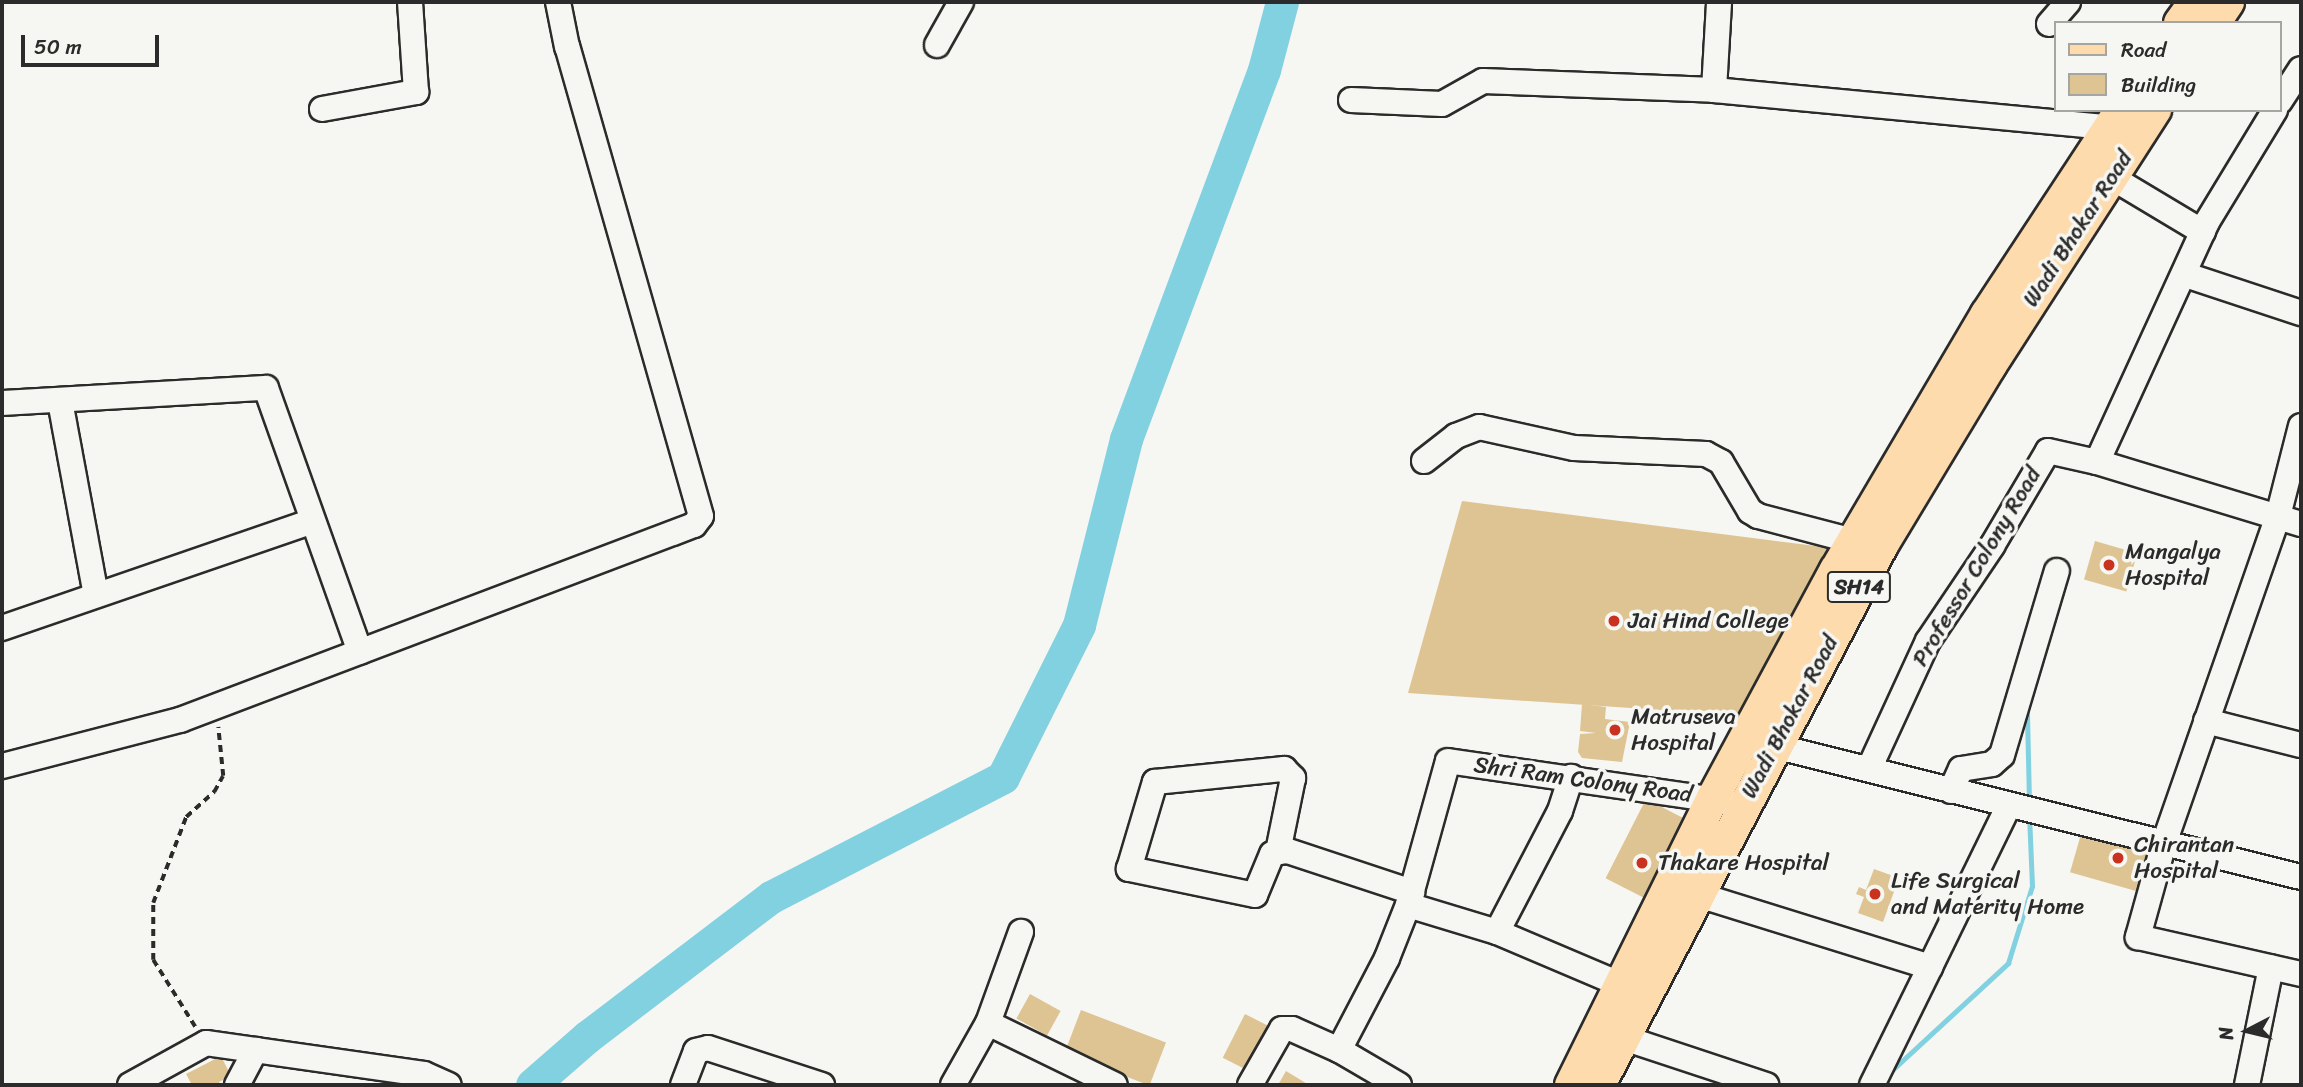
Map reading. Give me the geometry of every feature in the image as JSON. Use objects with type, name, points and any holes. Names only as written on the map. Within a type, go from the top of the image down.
[{"type":"main road","points":[[2181,21],[2194,2]]},
{"type":"main road","points":[[2215,21],[2228,2]]},
{"type":"main road","name":"Wadi Bhokar Road","points":[[1600,1085],[1624,1038],[1634,990],[1713,799],[1853,541],[1987,314],[2121,126],[2151,112]]},
{"type":"main road","name":"Wadi Bhokar Road","points":[[1571,1085],[1699,895],[1773,746],[1882,545],[2112,177],[2121,126]]},
{"type":"main road","points":[[1987,314],[2013,332]]},
{"type":"street","points":[[322,109],[416,92],[410,2]]},
{"type":"street","points":[[2,766],[213,708],[694,524],[701,516],[567,47],[558,2]]},
{"type":"street","points":[[937,45],[961,2]]},
{"type":"street","points":[[1714,90],[1719,2]]},
{"type":"street","points":[[2049,24],[2068,2]]},
{"type":"street","points":[[2286,100],[2301,69]]},
{"type":"street","points":[[1351,100],[1452,103],[1480,81],[1714,90],[2121,126]]},
{"type":"street","points":[[2278,112],[2203,232],[2186,275],[2097,462],[2301,524]]},
{"type":"street","points":[[2112,177],[2203,232]]},
{"type":"street","points":[[2186,275],[2301,313]]},
{"type":"street","points":[[2,403],[266,388],[360,652]]},
{"type":"street","points":[[60,401],[96,595]]},
{"type":"street","points":[[2301,426],[2278,516],[2164,843],[2138,937],[2301,974]]},
{"type":"street","points":[[1424,461],[1456,436],[1479,427],[1574,448],[1706,454],[1721,462],[1750,511],[1758,516],[1853,541]]},
{"type":"street","name":"Professor Colony Road","points":[[1869,769],[1928,641],[2048,451],[2097,462]]},
{"type":"street","points":[[2,628],[312,521]]},
{"type":"street","points":[[1951,791],[1961,769],[1992,764],[2001,755],[2057,571]]},
{"type":"street","points":[[2206,721],[2301,745]]},
{"type":"street","points":[[1773,746],[2301,877]]},
{"type":"street","name":"Shri Ram Colony Road","points":[[1410,899],[1448,761],[1744,804]]},
{"type":"street","points":[[1278,852],[1293,778],[1284,769],[1154,782],[1129,863],[1132,872],[1249,897],[1259,890],[1272,854],[1288,851],[1497,932],[1634,990]]},
{"type":"street","name":"Shri Ram Colony Road","points":[[1497,932],[1560,811],[1571,777]]},
{"type":"street","points":[[1872,1085],[2014,807]]},
{"type":"street","points":[[1699,895],[1930,967]]},
{"type":"street","points":[[1339,1050],[1387,958],[1410,899]]},
{"type":"street","points":[[953,1085],[988,1023],[1021,932]]},
{"type":"street","points":[[2247,1085],[2271,967]]},
{"type":"street","points":[[988,1023],[1115,1085]]},
{"type":"street","points":[[1250,1085],[1282,1029],[1292,1028],[1339,1050],[1393,1084]]},
{"type":"street","points":[[1624,1038],[1766,1085]]},
{"type":"street","points":[[130,1085],[206,1044],[424,1074],[449,1085]]},
{"type":"street","points":[[683,1085],[696,1051],[708,1048],[822,1085]]},
{"type":"street","points":[[237,1085],[256,1050]]},
{"type":"path","points":[[206,1044],[158,972],[150,949],[155,891],[186,817],[214,792],[223,776],[222,742],[213,708]]},
{"type":"building","name":"Jai Hind College","points":[[1462,501],[1840,549],[1748,716],[1408,693]]},
{"type":"building","points":[[2095,541],[2137,553],[2126,592],[2084,579]]},
{"type":"building","points":[[1582,704],[1606,707],[1605,719],[1630,722],[1622,762],[1582,758],[1578,752],[1580,734],[1596,733],[1580,731]]},
{"type":"building","points":[[1646,799],[1695,824],[1655,903],[1606,878]]},
{"type":"building","points":[[2083,827],[2155,848],[2142,893],[2070,872]]},
{"type":"building","points":[[1874,869],[1899,878],[1883,922],[1858,913],[1864,897],[1856,894],[1859,887],[1866,890]]},
{"type":"building","points":[[1030,994],[1061,1011],[1047,1035],[1016,1018]]},
{"type":"building","points":[[1081,1010],[1166,1043],[1150,1085],[1065,1053]]},
{"type":"building","points":[[1245,1014],[1269,1026],[1247,1070],[1223,1058]]},
{"type":"building","points":[[221,1056],[231,1076],[219,1082],[221,1085],[192,1085],[186,1074]]},
{"type":"building","points":[[1286,1071],[1309,1085],[1278,1085]]},
{"type":"waterway","points":[[532,1085],[587,1037],[771,897],[1003,777],[1079,625],[1126,439],[1264,70],[1282,2]]},
{"type":"waterway","points":[[2027,714],[2029,802]]},
{"type":"waterway","points":[[1890,1072],[2008,963],[2032,886],[2029,815]]},
{"type":"place","name":"Mangalya Hospital","points":[[2109,565]]},
{"type":"place","name":"Jai Hind College","points":[[1614,621]]},
{"type":"place","name":"Matruseva Hospital","points":[[1615,730]]},
{"type":"place","name":"Chirantan Hospital","points":[[2118,858]]},
{"type":"place","name":"Thakare Hospital","points":[[1642,863]]},
{"type":"place","name":"Life Surgical and Materity Home","points":[[1875,894]]}]
